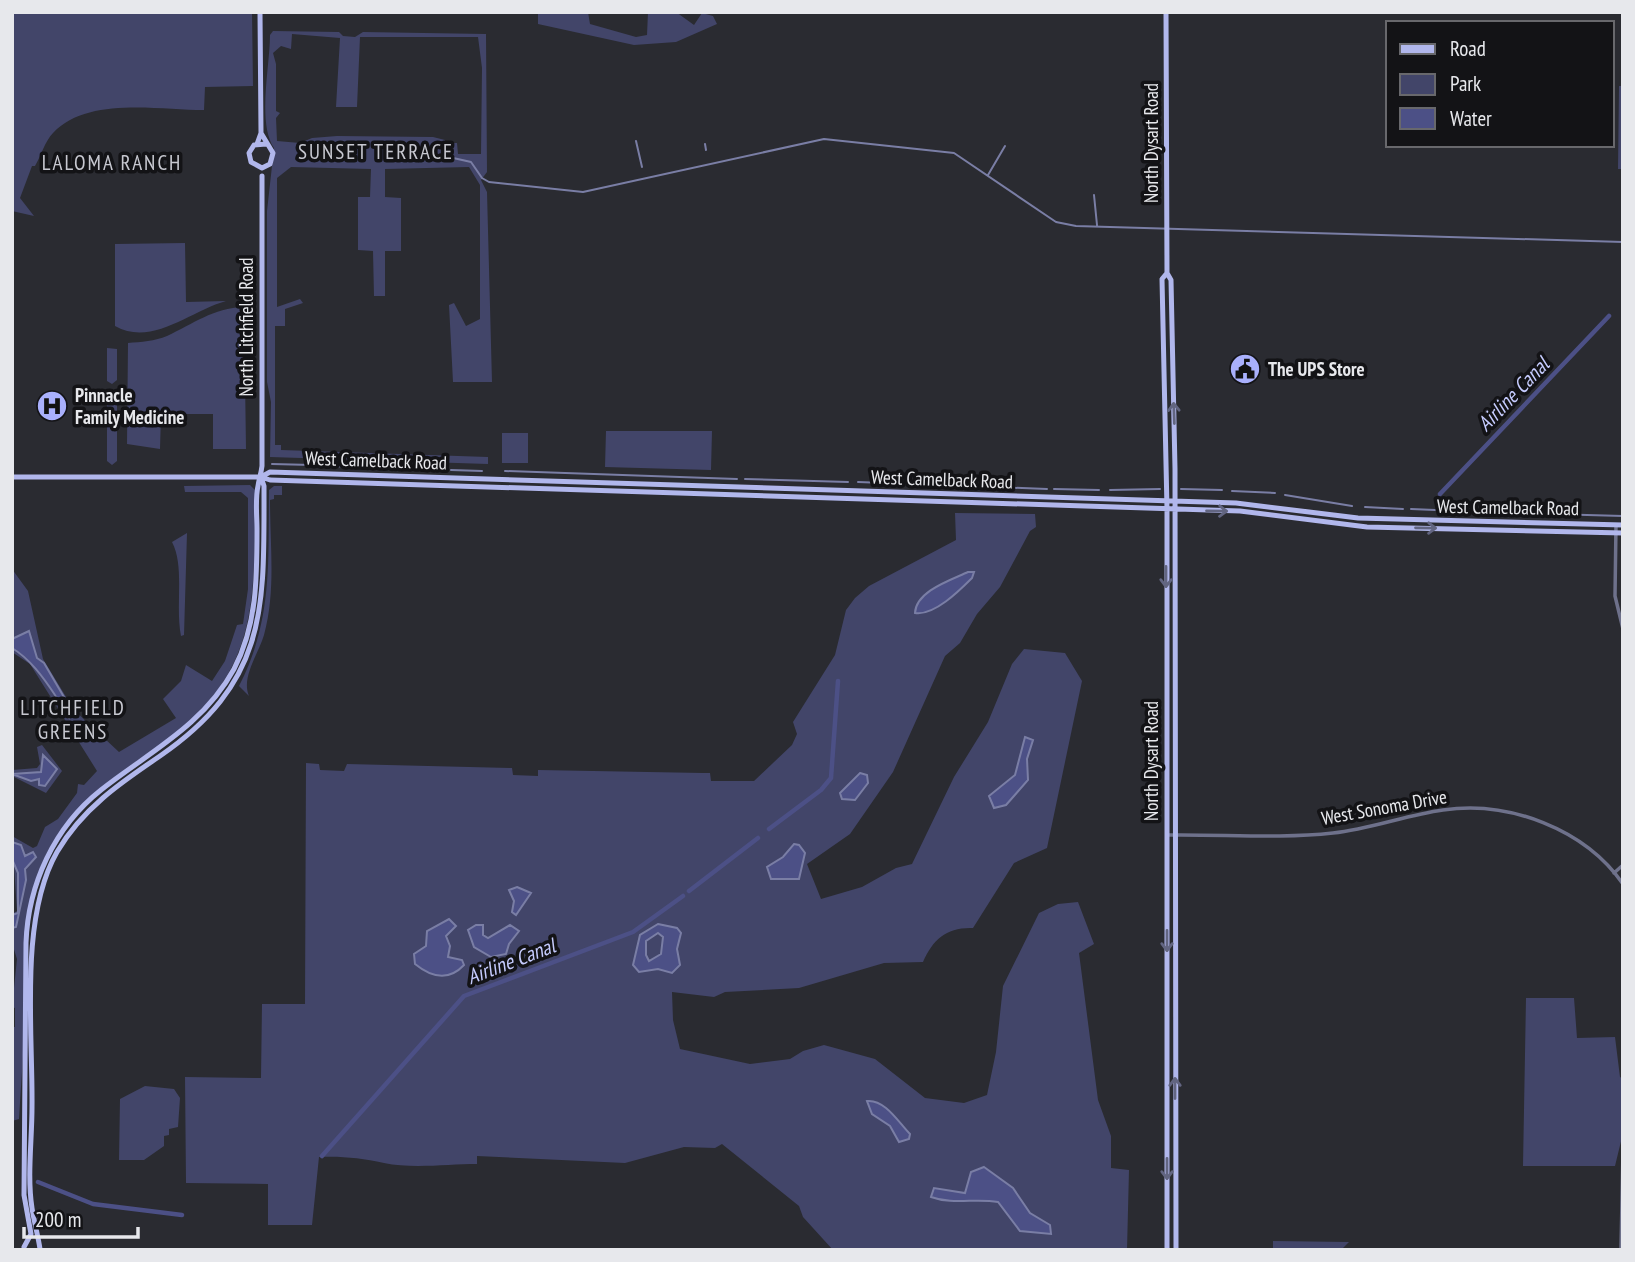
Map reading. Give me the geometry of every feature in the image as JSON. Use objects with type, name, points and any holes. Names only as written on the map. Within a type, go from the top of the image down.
[{"type":"main road","points":[[260,12],[261,134],[249,155],[257,167],[266,166],[274,155],[261,134]]},
{"type":"main road","name":"North Dysart Road","points":[[1166,12],[1167,273],[1171,280],[1175,502],[1176,1250]]},
{"type":"main road","points":[[257,144],[266,144]]},
{"type":"main road","name":"North Litchfield Road","points":[[23,1249],[31,1234],[28,1207],[31,1195],[33,944],[36,914],[47,877],[65,840],[89,809],[119,784],[186,738],[230,691],[255,637],[261,579],[264,486],[261,477],[262,176],[266,166]]},
{"type":"main road","name":"North Litchfield Road","points":[[257,167],[262,176]]},
{"type":"main road","name":"North Dysart Road","points":[[1167,273],[1162,279],[1167,502],[1167,1250]]},
{"type":"main road","points":[[1165,389],[1173,389]]},
{"type":"main road","name":"West Camelback Road","points":[[261,477],[270,472],[776,493],[1175,502],[1280,508],[1358,518],[1619,525]]},
{"type":"main road","name":"West Camelback Road","points":[[12,477],[261,477],[430,485],[494,483]]},
{"type":"main road","points":[[349,482],[392,480],[397,477],[430,485]]},
{"type":"main road","name":"West Camelback Road","points":[[852,495],[1167,509],[1279,516],[1367,527],[1619,533]]},
{"type":"main road","points":[[1049,505],[1050,498]]},
{"type":"main road","points":[[1279,516],[1280,508]]},
{"type":"main road","name":"North Litchfield Road","points":[[40,1250],[24,1195],[26,934],[38,878],[56,841],[83,805],[185,729],[219,693],[245,643],[261,579]]},
{"type":"main road","points":[[23,1249],[33,1245],[40,1250]]},
{"type":"street","points":[[1619,525],[1615,597],[1623,629]]},
{"type":"street","name":"West Sonoma Drive","points":[[1167,835],[1331,833],[1442,810],[1484,808],[1523,816],[1559,831],[1595,855],[1623,884]]},
{"type":"street","points":[[1614,873],[1623,865]]},
{"type":"street","points":[[1621,1250],[1623,1149]]},
{"type":"green space","points":[[12,12],[252,12],[253,86],[205,87],[204,110],[104,109],[67,121],[53,133],[35,166],[32,166],[20,198],[34,216],[12,211]]},
{"type":"green space","points":[[538,12],[588,12],[590,24],[636,37],[647,35],[648,12],[676,12],[694,25],[702,13],[713,16],[717,24],[676,42],[634,45],[538,24]]},
{"type":"green space","points":[[273,31],[339,32],[343,36],[355,37],[363,32],[486,34],[487,172],[481,180],[487,192],[492,382],[453,382],[449,305],[454,303],[466,326],[480,319],[480,185],[469,167],[385,169],[385,197],[401,198],[401,251],[385,251],[385,296],[374,296],[373,251],[358,250],[358,197],[370,197],[371,169],[291,167],[277,178],[277,307],[300,299],[303,303],[285,309],[285,326],[275,326],[275,445],[281,445],[281,450],[488,457],[488,464],[270,457],[267,211],[274,148],[266,124],[265,109],[270,35]],"holes":[[[292,34],[340,38],[336,107],[357,107],[360,37],[478,37],[482,68],[481,154],[458,154],[457,143],[445,143],[445,140],[433,137],[337,136],[312,138],[300,143],[277,141],[276,118],[280,113],[276,111],[276,64],[273,53],[281,46],[291,49]]]},
{"type":"green space","points":[[1619,86],[1623,86],[1623,169],[1618,169]]},
{"type":"green space","points":[[185,243],[186,302],[226,301],[157,330],[129,331],[115,326],[115,244]]},
{"type":"green space","points":[[244,307],[246,449],[213,449],[213,414],[161,414],[160,449],[127,444],[128,343],[162,338],[213,313]]},
{"type":"green space","points":[[107,348],[117,349],[117,380],[112,384],[107,381]]},
{"type":"green space","points":[[113,395],[117,400],[117,461],[112,465],[107,461],[107,400]]},
{"type":"green space","points":[[606,431],[712,431],[711,470],[605,467]]},
{"type":"green space","points":[[502,433],[528,433],[528,463],[502,463]]},
{"type":"green space","points":[[250,485],[255,490],[254,567],[245,632],[234,662],[218,690],[194,717],[95,793],[67,822],[45,857],[37,876],[27,934],[19,1119],[12,1121],[12,1027],[15,1027],[15,1008],[12,1007],[17,959],[12,943],[12,914],[17,911],[12,836],[33,848],[37,846],[45,827],[58,819],[77,793],[78,784],[84,785],[97,771],[30,664],[12,652],[12,569],[28,591],[43,659],[74,710],[119,752],[176,718],[163,699],[181,681],[186,665],[212,681],[225,661],[237,625],[243,624],[248,589],[248,498],[241,492],[185,492],[184,486]]},
{"type":"green space","points":[[274,486],[282,486],[282,495],[274,495],[274,499],[270,500],[270,602],[264,635],[247,681],[249,696],[239,686],[258,638],[263,614],[268,566],[269,490]]},
{"type":"green space","points":[[955,513],[1035,514],[1036,527],[1030,531],[1000,587],[977,614],[960,643],[945,656],[893,772],[850,834],[807,864],[821,899],[862,887],[896,868],[912,864],[954,777],[988,722],[1012,664],[1024,649],[1065,653],[1082,681],[1047,848],[1014,863],[973,928],[948,932],[942,936],[931,947],[923,962],[884,963],[799,988],[725,992],[714,997],[672,992],[673,1020],[680,1049],[750,1064],[790,1059],[803,1051],[824,1045],[875,1059],[925,1098],[964,1103],[987,1095],[996,1052],[1003,986],[1039,913],[1058,904],[1078,902],[1094,944],[1079,953],[1098,1100],[1111,1136],[1111,1168],[1129,1170],[1127,1250],[833,1250],[803,1217],[799,1206],[722,1144],[715,1148],[684,1147],[625,1163],[477,1156],[477,1164],[418,1166],[319,1157],[312,1225],[268,1225],[268,1184],[186,1183],[185,1077],[261,1078],[262,1004],[305,1004],[306,763],[319,764],[320,770],[344,771],[347,764],[512,768],[513,775],[538,776],[538,770],[710,773],[711,781],[754,781],[792,745],[797,734],[793,722],[835,655],[846,610],[855,598],[869,586],[956,540]]},
{"type":"green space","points":[[187,533],[184,635],[181,636],[178,563],[172,542]]},
{"type":"green space","points":[[42,745],[62,771],[46,793],[12,776],[12,770],[37,768],[40,764],[37,747]]},
{"type":"green space","points":[[1526,998],[1574,998],[1577,1038],[1615,1037],[1620,1077],[1623,1079],[1623,1133],[1615,1166],[1523,1166]]},
{"type":"green space","points":[[145,1086],[174,1089],[180,1098],[178,1127],[169,1129],[169,1135],[164,1136],[164,1146],[144,1160],[119,1160],[120,1099]]},
{"type":"green space","points":[[1273,1241],[1349,1242],[1341,1250],[1273,1250]]},
{"type":"water","points":[[968,572],[974,572],[972,578],[946,602],[930,611],[915,613],[921,598],[928,592]]},
{"type":"water","points":[[29,631],[37,658],[44,663],[71,709],[69,718],[41,675],[25,657],[12,648],[12,639]]},
{"type":"water","points":[[1025,737],[1033,740],[1027,759],[1028,780],[1006,805],[994,808],[989,796],[1015,775]]},
{"type":"water","points":[[43,755],[57,769],[45,786],[39,785],[39,779],[31,781],[12,774],[41,772]]},
{"type":"water","points":[[860,773],[867,775],[868,783],[855,800],[842,799],[840,793]]},
{"type":"water","points":[[12,842],[21,845],[25,856],[33,852],[36,857],[25,869],[26,880],[16,927],[12,928],[12,915],[18,913],[18,873],[12,859]]},
{"type":"water","points":[[794,844],[799,845],[805,853],[799,879],[771,879],[767,867],[783,857]]},
{"type":"water","points":[[517,887],[531,893],[516,915],[512,912],[514,901],[509,890]]},
{"type":"water","points":[[449,919],[456,926],[446,936],[450,946],[448,957],[462,960],[464,965],[446,976],[433,975],[415,964],[414,954],[426,946],[427,931]]},
{"type":"water","points":[[658,924],[677,928],[681,933],[677,949],[680,965],[672,973],[658,969],[639,972],[633,965],[640,935]],"holes":[[[658,933],[663,937],[661,954],[649,961],[646,941]]]},
{"type":"water","points":[[476,925],[483,925],[483,935],[488,938],[510,925],[519,931],[509,944],[506,954],[491,957],[474,947],[468,930]]},
{"type":"water","points":[[867,1101],[880,1104],[891,1113],[910,1134],[909,1139],[899,1142],[890,1126],[872,1114]]},
{"type":"water","points":[[984,1167],[1013,1188],[1030,1213],[1050,1225],[1051,1234],[1020,1231],[998,1202],[948,1201],[931,1197],[934,1188],[965,1193],[971,1172]]},
{"type":"waterway","points":[[440,155],[471,162],[482,178],[489,182],[583,192],[824,139],[954,153],[1056,222],[1076,226],[1623,242]]},
{"type":"waterway","points":[[636,141],[642,167]]},
{"type":"waterway","points":[[705,144],[706,150]]},
{"type":"waterway","points":[[988,175],[1005,146]]},
{"type":"waterway","points":[[1147,193],[1157,193]]},
{"type":"waterway","points":[[1094,195],[1097,225]]},
{"type":"waterway","name":"Airline Canal","points":[[1440,494],[1609,316]]},
{"type":"waterway","points":[[272,464],[312,465]]},
{"type":"waterway","points":[[328,466],[390,468]]},
{"type":"waterway","points":[[406,468],[435,469]]},
{"type":"waterway","points":[[451,470],[482,471]]},
{"type":"waterway","points":[[505,471],[737,479]]},
{"type":"waterway","points":[[745,479],[848,482]]},
{"type":"waterway","points":[[858,482],[1047,489]]},
{"type":"waterway","points":[[1054,489],[1099,490]]},
{"type":"waterway","points":[[1110,490],[1160,489]]},
{"type":"waterway","points":[[1181,489],[1222,490]]},
{"type":"waterway","points":[[1232,491],[1275,493]]},
{"type":"waterway","points":[[1285,495],[1352,506]]},
{"type":"waterway","points":[[1365,507],[1403,509]]},
{"type":"waterway","name":"Airline Canal","points":[[1411,509],[1435,510]]},
{"type":"waterway","points":[[1446,511],[1623,516]]},
{"type":"waterway","name":"Airline Canal","points":[[769,829],[821,790],[831,778],[838,681]]},
{"type":"waterway","name":"Airline Canal","points":[[689,891],[758,838]]},
{"type":"waterway","name":"Airline Canal","points":[[322,1156],[464,996],[633,932],[683,896]]},
{"type":"waterway","name":"Airline Canal","points":[[38,1182],[93,1204],[182,1215]]},
{"type":"place","name":"The UPS Store","points":[[1245,369]]},
{"type":"place","name":"Pinnacle Family Medicine","points":[[52,406]]},
{"type":"district","name":"SUNSET TERRACE","points":[[376,151]]},
{"type":"district","name":"LALOMA RANCH","points":[[112,162]]},
{"type":"district","name":"LITCHFIELD GREENS","points":[[73,719]]}]
